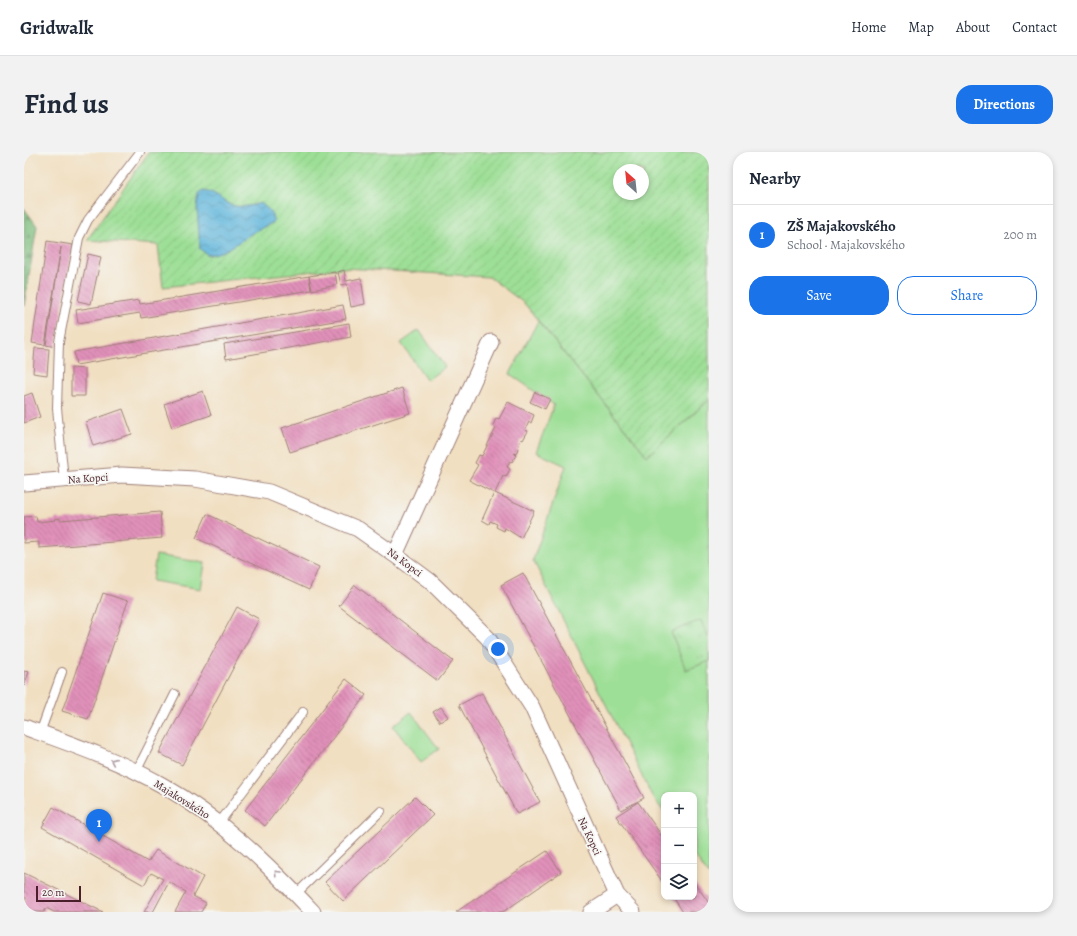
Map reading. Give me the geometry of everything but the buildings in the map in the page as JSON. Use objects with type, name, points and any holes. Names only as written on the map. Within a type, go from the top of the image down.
[{"type":"street","points":[[395,555],[491,342]]},
{"type":"street","name":"Na Kopci","points":[[24,483],[122,475],[195,479],[269,492],[358,529],[395,555],[430,581],[488,638],[532,707],[617,894],[633,912]]},
{"type":"street","name":"Majakovského","points":[[24,728],[83,748],[162,785],[219,823],[272,868],[313,912]]},
{"type":"street","points":[[591,912],[617,894]]},
{"type":"lane","points":[[64,480],[57,408],[59,342],[78,238],[88,220],[140,152]]},
{"type":"lane","points":[[40,733],[62,672]]},
{"type":"lane","points":[[136,772],[175,694]]},
{"type":"lane","points":[[219,823],[303,712]]},
{"type":"lane","points":[[296,894],[380,812]]},
{"type":"green space","points":[[149,152],[709,152],[709,400],[647,456],[524,303],[489,277],[344,268],[163,287],[158,245],[87,240]]},
{"type":"green space","points":[[24,208],[37,226],[24,306]]},
{"type":"green space","points":[[538,321],[647,456],[709,400],[709,876],[697,859],[697,792],[661,792],[661,808],[652,796],[533,560],[566,466],[536,452],[554,405],[510,374]]},
{"type":"green space","points":[[419,330],[445,367],[427,380],[401,343]]},
{"type":"green space","points":[[156,555],[205,563],[201,589],[152,581]]},
{"type":"green space","points":[[701,620],[709,640],[709,661],[686,670],[671,632]]},
{"type":"green space","points":[[411,712],[439,749],[421,762],[393,726]]},
{"type":"water","points":[[204,191],[214,194],[227,203],[235,206],[248,206],[261,203],[271,212],[274,222],[252,233],[226,250],[208,255],[200,249],[197,208],[199,194]]},
{"type":"place","name":"ZŠ Majakovského","points":[[99,842]]}]
